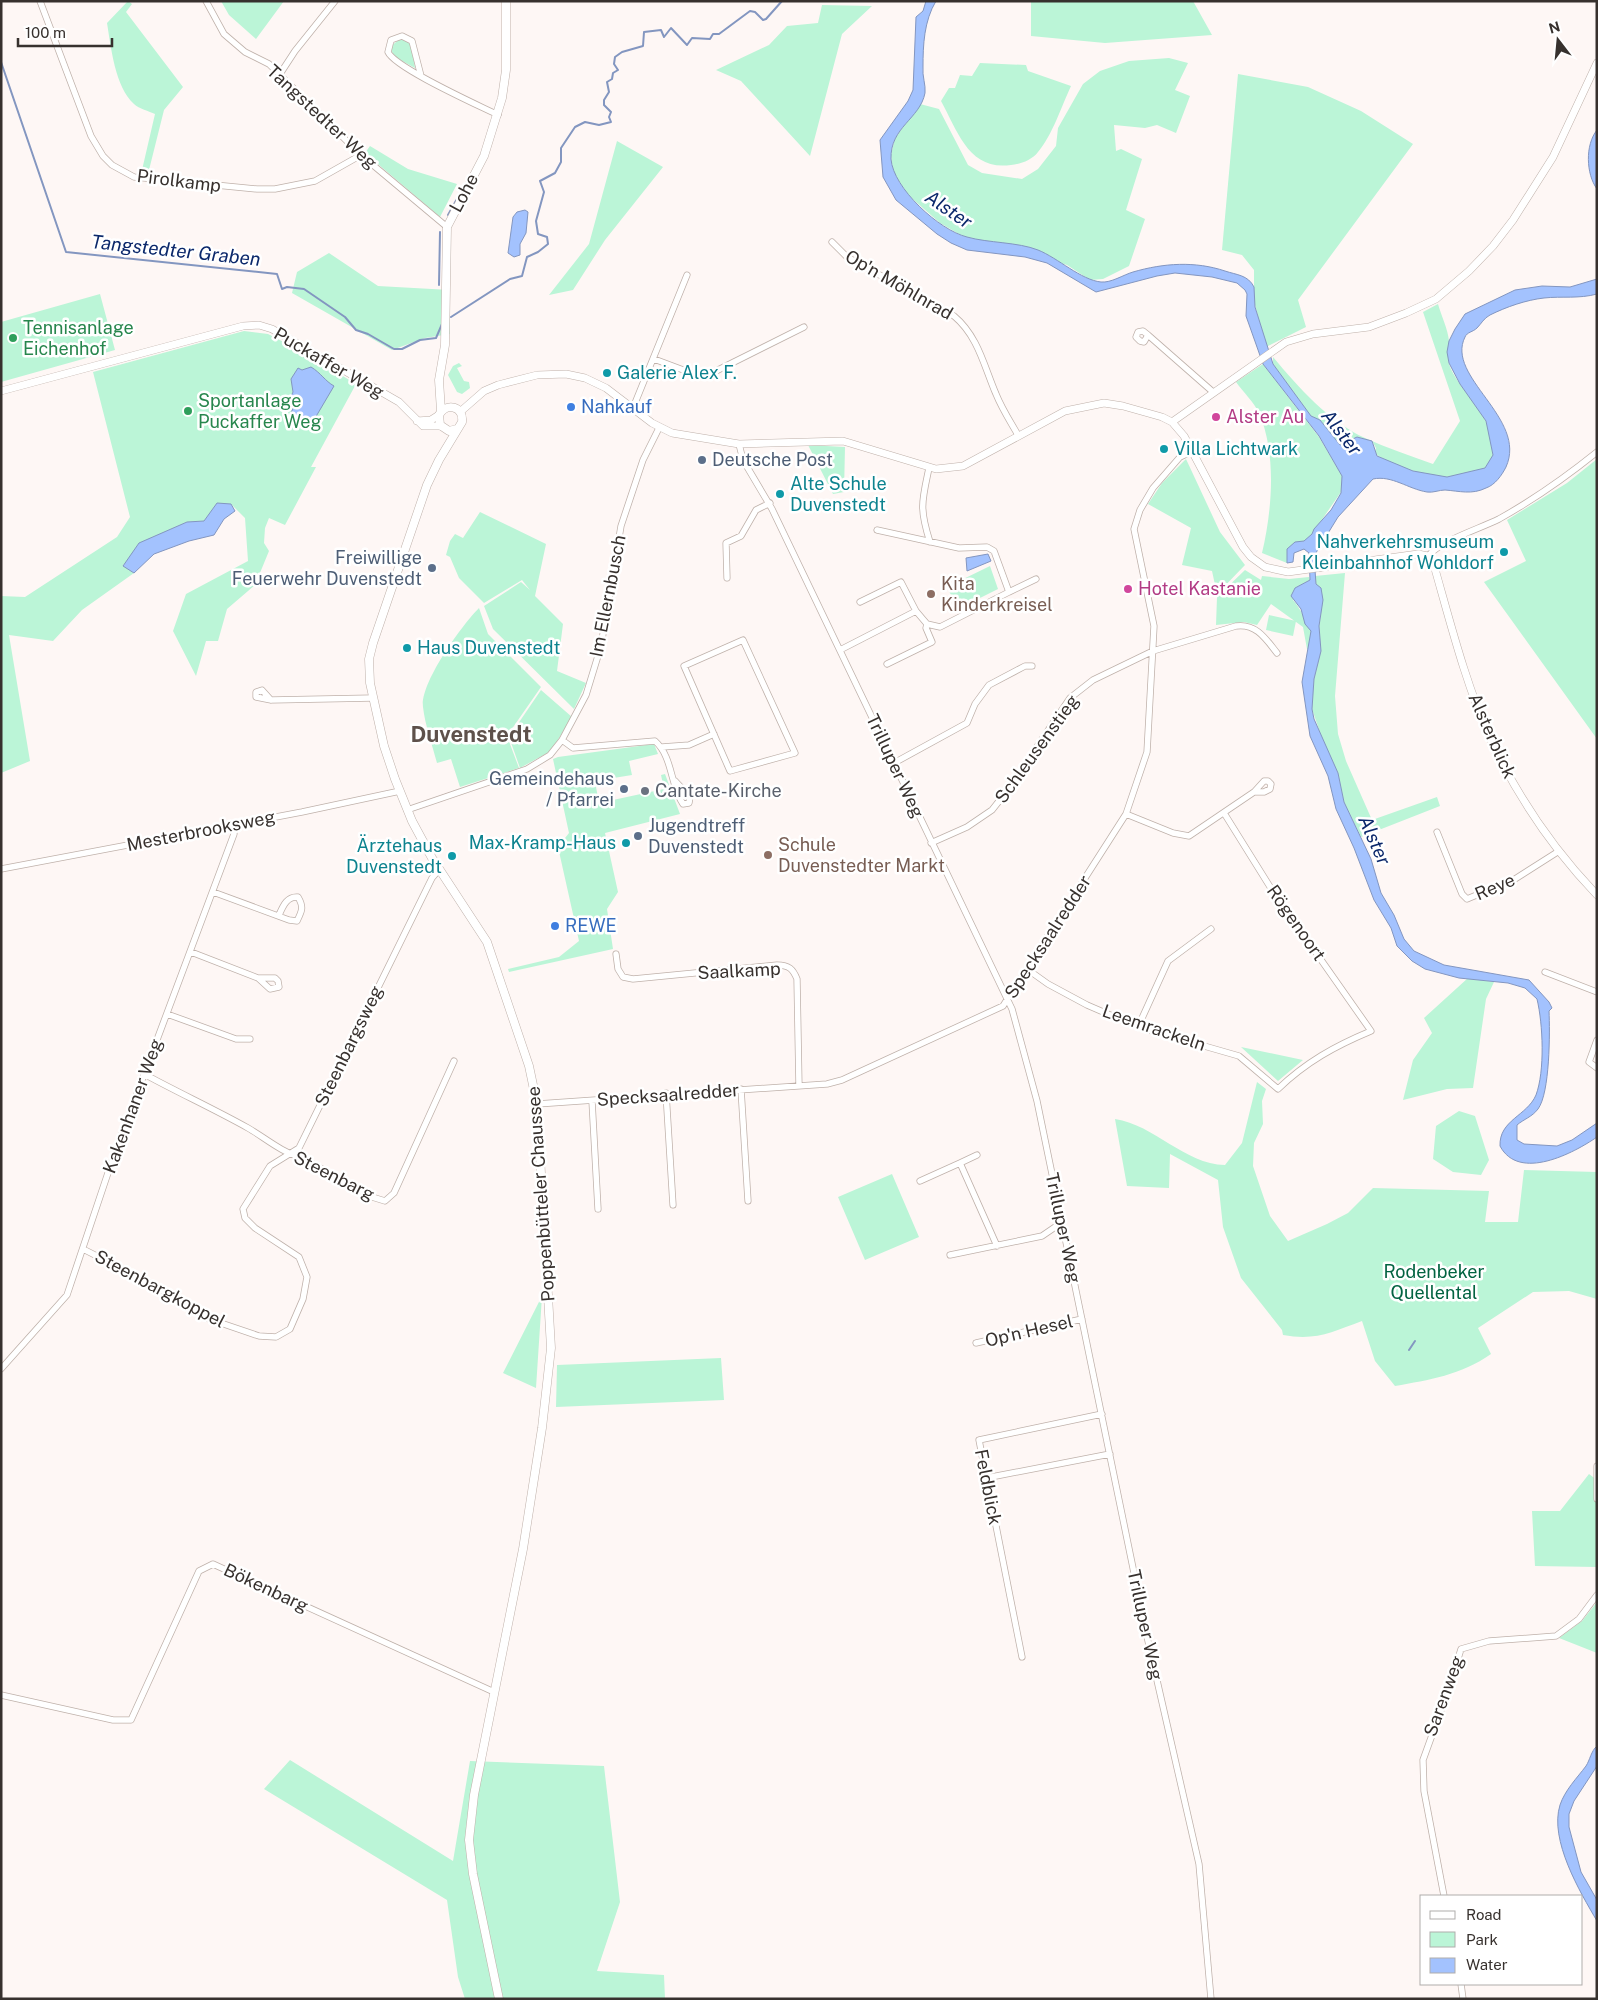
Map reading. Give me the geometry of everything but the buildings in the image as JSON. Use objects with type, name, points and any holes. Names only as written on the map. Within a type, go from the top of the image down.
[{"type":"main road","name":"Lohe","points":[[440,413],[440,371],[445,345],[447,227],[484,156],[498,115],[505,78],[506,1]]},
{"type":"main road","points":[[439,389],[452,407],[460,412],[462,421],[458,428],[451,431],[443,428]]},
{"type":"main road","points":[[446,448],[447,435],[443,428],[440,413],[452,407]]},
{"type":"main road","name":"Poppenbütteler Chaussee","points":[[458,428],[446,448],[424,494],[371,652],[369,675],[384,746],[407,810],[439,870],[480,930],[490,949],[529,1066],[537,1104],[552,1348],[542,1428],[523,1549],[474,1795],[469,1840],[473,1874],[499,1999]]},
{"type":"street","name":"Pirolkamp","points":[[40,1],[91,136],[103,156],[122,172],[146,180],[275,189],[315,181],[361,155]]},
{"type":"street","name":"Tangstedter Weg","points":[[206,1],[224,34],[238,47],[270,64],[361,155],[447,227]]},
{"type":"street","points":[[280,74],[295,51],[336,1]]},
{"type":"street","points":[[421,76],[412,41],[402,36],[392,40],[388,50],[392,59],[421,76],[498,115]]},
{"type":"street","points":[[1172,422],[1279,346],[1303,336],[1369,327],[1436,299],[1469,271],[1493,246],[1513,220],[1553,157],[1597,63]]},
{"type":"street","name":"Op'n Möhlnrad","points":[[832,242],[847,257],[954,316],[964,324],[982,356],[1004,413],[1018,435]]},
{"type":"street","points":[[633,408],[687,275]]},
{"type":"street","name":"Puckaffer Weg","points":[[1,391],[244,326],[258,325],[272,330],[399,402],[418,421]]},
{"type":"street","points":[[654,359],[694,374],[708,375],[804,327]]},
{"type":"street","points":[[1148,335],[1213,392]]},
{"type":"street","points":[[460,412],[484,391],[498,385],[528,377],[558,374],[574,375],[594,381],[616,394],[659,428],[693,438],[739,444],[843,441],[929,468],[945,470],[962,466],[1065,411],[1104,403],[1153,414],[1172,422],[1193,451],[1246,552],[1267,568],[1288,572],[1418,554],[1428,556],[1441,546],[1510,512],[1565,477],[1597,452]]},
{"type":"street","points":[[418,421],[433,420],[440,413]]},
{"type":"street","points":[[418,421],[425,427],[443,428]]},
{"type":"street","name":"Im Ellernbusch","points":[[407,810],[527,769],[550,755],[562,740],[586,695],[601,646],[621,526],[643,460],[659,428]]},
{"type":"street","name":"Trilluper Weg","points":[[739,444],[743,460],[770,503],[1012,1009],[1037,1101],[1148,1641],[1199,1864],[1211,1999]]},
{"type":"street","name":"Specksaalredder","points":[[537,1104],[827,1084],[842,1080],[1003,1006],[1126,814],[1147,752],[1154,626],[1134,529],[1140,510],[1153,488],[1180,457],[1193,451]]},
{"type":"street","points":[[929,468],[921,503],[923,522],[930,542]]},
{"type":"street","points":[[727,578],[726,543],[741,536],[756,510],[770,503]]},
{"type":"street","points":[[877,530],[959,548],[987,547],[994,551],[1009,592]]},
{"type":"street","name":"Alsterblick","points":[[1428,556],[1433,562],[1467,676],[1490,738],[1522,798],[1559,851],[1597,895]]},
{"type":"street","points":[[860,602],[901,582],[916,612],[927,624],[940,627],[1036,579]]},
{"type":"street","points":[[840,650],[916,612]]},
{"type":"street","points":[[887,664],[932,642],[926,628],[927,624]]},
{"type":"street","name":"Schleusenstieg","points":[[931,843],[967,827],[992,810],[1070,698],[1094,680],[1153,651],[1178,642],[1242,625],[1257,630],[1277,653]]},
{"type":"street","points":[[742,640],[795,753],[730,770],[714,734],[684,666],[742,640]]},
{"type":"street","points":[[894,763],[967,723],[975,704],[989,685],[1025,666],[1032,666]]},
{"type":"street","points":[[271,700],[373,698]]},
{"type":"street","points":[[662,747],[690,745],[714,734]]},
{"type":"street","points":[[562,740],[573,748],[654,741],[662,747],[675,781]]},
{"type":"street","name":"Mesterbrooksweg","points":[[1,870],[400,791]]},
{"type":"street","points":[[1126,814],[1173,833],[1189,836],[1254,792]]},
{"type":"street","name":"Rögenoort","points":[[1224,814],[1272,890],[1371,1031],[1335,1046],[1312,1060],[1278,1089]]},
{"type":"street","name":"Kakenhaner Weg","points":[[1,1369],[67,1295],[116,1152],[234,834],[234,825]]},
{"type":"street","name":"Reye","points":[[1437,832],[1462,894],[1467,899],[1515,879],[1559,851]]},
{"type":"street","name":"Steenbargsweg","points":[[243,1208],[270,1166],[291,1155],[299,1148],[432,878],[439,870]]},
{"type":"street","points":[[213,892],[289,920],[297,921],[303,904],[298,897],[292,897],[287,900],[279,915]]},
{"type":"street","points":[[1138,1027],[1168,961],[1211,929]]},
{"type":"street","points":[[191,952],[258,978]]},
{"type":"street","name":"Saalkamp","points":[[616,954],[618,969],[623,977],[633,979],[777,965],[786,965],[793,970],[797,979],[799,1086]]},
{"type":"street","name":"Leemrackeln","points":[[1027,969],[1048,984],[1087,1006],[1138,1027],[1239,1056],[1278,1089]]},
{"type":"street","points":[[1544,972],[1597,992]]},
{"type":"street","points":[[167,1014],[236,1039],[250,1039]]},
{"type":"street","points":[[1597,1040],[1589,1062],[1597,1068]]},
{"type":"street","name":"Steenbarg","points":[[146,1075],[276,1144],[291,1155],[301,1157],[372,1197],[385,1201],[394,1193],[454,1061]]},
{"type":"street","points":[[742,1089],[748,1201]]},
{"type":"street","points":[[666,1094],[673,1205]]},
{"type":"street","points":[[592,1100],[598,1209]]},
{"type":"street","points":[[920,1181],[977,1155]]},
{"type":"street","points":[[960,1162],[997,1246]]},
{"type":"street","name":"Steenbargkoppel","points":[[83,1249],[146,1281],[209,1319],[259,1336],[276,1337],[290,1329],[303,1299],[306,1278],[299,1257],[255,1228],[245,1218],[243,1208]]},
{"type":"street","points":[[950,1255],[1042,1236],[1061,1223]]},
{"type":"street","name":"Op'n Hesel","points":[[976,1343],[1082,1319]]},
{"type":"street","name":"Feldblick","points":[[1022,1657],[979,1440],[1102,1414]]},
{"type":"street","points":[[986,1478],[1110,1454]]},
{"type":"street","points":[[1597,1466],[1597,1499]]},
{"type":"street","name":"Bökenbarg","points":[[1,1695],[113,1720],[131,1720],[200,1571],[213,1564],[494,1692]]},
{"type":"street","name":"Sarenweg","points":[[1444,1895],[1424,1791],[1423,1760],[1461,1649],[1489,1641],[1556,1636],[1579,1619],[1597,1595]]},
{"type":"street","points":[[1461,1985],[1463,1999]]},
{"type":"green space","points":[[128,1],[132,4],[126,12],[183,87],[164,110],[148,174],[142,170],[155,114],[136,106],[122,88],[112,55],[107,23]]},
{"type":"green space","points":[[221,1],[284,1],[256,39],[229,15]]},
{"type":"green space","points":[[1031,1],[1193,1],[1212,35],[1105,43],[1031,36]]},
{"type":"green space","points":[[822,5],[872,6],[842,34],[810,156],[741,81],[716,70],[769,45],[787,26],[818,23]]},
{"type":"green space","points":[[400,39],[406,39],[411,43],[415,68],[393,56],[391,46]]},
{"type":"green space","points":[[1169,58],[1188,63],[1175,90],[1190,96],[1176,133],[1157,125],[1145,128],[1114,125],[1116,151],[1121,149],[1142,159],[1126,210],[1145,219],[1129,266],[1103,279],[1090,280],[1067,265],[994,243],[964,237],[940,223],[908,195],[893,172],[891,155],[895,138],[920,104],[939,109],[968,165],[982,173],[1022,179],[1038,169],[1056,146],[1058,128],[1083,84],[1100,71],[1129,61]]},
{"type":"green space","points":[[980,63],[1026,65],[1028,71],[1071,86],[1048,138],[1036,155],[1026,161],[997,165],[985,162],[975,156],[960,136],[941,101],[949,88],[955,88],[960,75],[972,76]]},
{"type":"green space","points":[[1238,74],[1308,87],[1361,111],[1413,144],[1298,300],[1306,327],[1266,347],[1254,301],[1254,270],[1242,255],[1222,250]]},
{"type":"green space","points":[[617,141],[663,167],[605,240],[573,290],[549,295],[589,244]]},
{"type":"green space","points":[[370,146],[408,169],[457,184],[440,217],[365,153]]},
{"type":"green space","points":[[329,253],[378,286],[450,290],[450,334],[425,338],[392,350],[292,293],[297,272]]},
{"type":"green space","points":[[100,294],[115,350],[1,382],[1,322]]},
{"type":"green space","points":[[1438,304],[1448,336],[1449,364],[1454,375],[1490,429],[1494,442],[1493,456],[1485,468],[1451,477],[1440,477],[1419,473],[1379,457],[1375,452],[1376,448],[1372,441],[1433,464],[1460,421],[1423,312]]},
{"type":"green space","points":[[244,331],[268,334],[303,352],[356,384],[311,467],[316,467],[285,525],[269,518],[265,528],[264,543],[269,551],[255,585],[227,609],[218,641],[206,641],[196,676],[173,631],[186,594],[248,561],[245,518],[231,504],[204,521],[187,522],[171,530],[123,565],[134,573],[82,610],[53,641],[9,635],[30,761],[1,773],[1,596],[25,597],[117,537],[130,517],[93,372]]},
{"type":"green space","points":[[1273,357],[1304,392],[1326,413],[1351,431],[1372,441],[1357,437],[1340,445],[1320,420],[1311,416],[1273,364]]},
{"type":"green space","points":[[459,363],[462,366],[457,368],[464,381],[469,382],[470,388],[462,394],[457,392],[448,375],[453,366]]},
{"type":"green space","points":[[1263,364],[1319,437],[1342,476],[1341,492],[1312,534],[1306,540],[1287,549],[1287,563],[1262,553],[1270,501],[1271,483],[1268,446],[1265,429],[1257,409],[1236,382]]},
{"type":"green space","points":[[808,445],[845,447],[844,492],[833,494]]},
{"type":"green space","points":[[1186,459],[1220,532],[1245,565],[1217,594],[1212,571],[1182,565],[1191,528],[1148,504],[1162,483]]},
{"type":"green space","points":[[1597,459],[1597,739],[1484,582],[1526,561],[1507,520],[1567,483]]},
{"type":"green space","points":[[480,512],[546,544],[535,596],[563,624],[557,671],[586,683],[574,709],[493,629],[484,606],[521,582],[530,590],[522,580],[484,603],[459,578],[450,557],[446,555],[450,541],[455,534],[463,538]]},
{"type":"green space","points":[[990,566],[998,589],[958,609],[947,587]]},
{"type":"green space","points":[[1245,570],[1261,580],[1262,576],[1289,579],[1309,577],[1310,580],[1295,588],[1293,600],[1311,631],[1309,649],[1307,649],[1303,627],[1271,604],[1257,625],[1244,622],[1216,625],[1217,597]]},
{"type":"green space","points":[[1345,573],[1335,696],[1338,734],[1346,761],[1372,820],[1437,797],[1440,806],[1361,837],[1344,802],[1338,773],[1326,750],[1312,709],[1314,679],[1321,651],[1319,626],[1321,615],[1315,576]]},
{"type":"green space","points":[[479,608],[488,634],[541,687],[507,736],[519,768],[460,787],[451,759],[437,763],[425,721],[424,697],[435,670],[453,640]]},
{"type":"green space","points":[[1269,615],[1296,621],[1293,636],[1266,630]]},
{"type":"green space","points":[[541,690],[572,717],[551,751],[520,768],[509,737]]},
{"type":"green space","points":[[654,744],[658,754],[629,761],[632,775],[595,781],[593,785],[596,787],[599,803],[664,789],[661,775],[665,774],[680,814],[605,833],[618,892],[607,909],[613,949],[509,972],[508,969],[559,957],[579,941],[558,847],[569,833],[553,759]]},
{"type":"green space","points":[[1468,978],[1494,982],[1486,999],[1473,1088],[1447,1089],[1403,1100],[1413,1060],[1432,1033],[1424,1018]]},
{"type":"green space","points":[[1241,1047],[1303,1060],[1278,1081]]},
{"type":"green space","name":"Rodenbeker Quellental","points":[[1257,1082],[1266,1089],[1262,1101],[1263,1124],[1254,1143],[1253,1166],[1270,1216],[1288,1241],[1348,1213],[1373,1188],[1489,1191],[1485,1222],[1518,1222],[1524,1170],[1597,1172],[1597,1299],[1569,1291],[1533,1292],[1478,1328],[1491,1354],[1456,1372],[1395,1386],[1375,1361],[1362,1321],[1333,1332],[1315,1336],[1295,1337],[1283,1335],[1282,1330],[1241,1278],[1223,1227],[1218,1180],[1170,1154],[1169,1188],[1127,1186],[1115,1119],[1143,1129],[1196,1158],[1210,1163],[1225,1165],[1242,1143]]},
{"type":"green space","points":[[1459,1111],[1475,1116],[1489,1160],[1481,1175],[1453,1172],[1433,1159],[1436,1126]]},
{"type":"green space","points":[[892,1174],[919,1237],[865,1260],[838,1197]]},
{"type":"green space","points":[[542,1296],[536,1388],[503,1373]]},
{"type":"green space","points":[[721,1358],[724,1400],[556,1407],[557,1365]]},
{"type":"green space","points":[[1589,1474],[1597,1480],[1597,1567],[1535,1566],[1532,1511],[1560,1511]]},
{"type":"green space","points":[[1597,1602],[1597,1653],[1559,1638],[1582,1621]]},
{"type":"green space","points":[[290,1760],[453,1861],[470,1761],[604,1766],[620,1902],[597,1971],[664,1975],[665,1999],[465,1999],[458,1977],[447,1900],[264,1789]]},
{"type":"water","points":[[926,1],[936,1],[929,17],[924,42],[923,70],[925,93],[917,110],[895,139],[891,159],[900,182],[919,206],[931,217],[956,233],[975,239],[1030,247],[1086,277],[1101,282],[1145,269],[1179,264],[1214,268],[1249,280],[1254,287],[1255,307],[1273,364],[1311,416],[1320,420],[1340,445],[1357,437],[1372,441],[1377,456],[1413,471],[1447,477],[1485,468],[1493,455],[1486,421],[1460,384],[1449,363],[1447,352],[1449,341],[1455,329],[1465,314],[1515,290],[1542,286],[1570,287],[1597,279],[1597,294],[1544,298],[1516,304],[1488,316],[1465,337],[1462,352],[1466,367],[1497,415],[1506,432],[1510,449],[1506,467],[1495,482],[1489,487],[1476,491],[1445,490],[1429,492],[1387,479],[1373,479],[1338,517],[1314,556],[1316,584],[1321,588],[1323,600],[1319,626],[1321,651],[1314,679],[1312,709],[1314,719],[1338,773],[1344,802],[1371,859],[1381,893],[1394,915],[1404,939],[1414,951],[1444,965],[1529,980],[1549,1002],[1552,1008],[1549,1011],[1548,1062],[1545,1090],[1538,1109],[1517,1125],[1517,1140],[1524,1144],[1557,1146],[1572,1140],[1597,1123],[1597,1137],[1575,1150],[1547,1161],[1533,1163],[1520,1162],[1509,1157],[1500,1146],[1504,1130],[1532,1102],[1539,1085],[1542,1047],[1541,1021],[1537,999],[1525,988],[1508,983],[1459,978],[1425,969],[1412,961],[1397,946],[1391,928],[1374,900],[1354,848],[1336,809],[1328,776],[1310,736],[1302,682],[1311,631],[1305,624],[1301,609],[1291,596],[1295,588],[1310,580],[1309,553],[1304,549],[1294,553],[1293,562],[1287,563],[1287,549],[1295,542],[1304,541],[1312,534],[1314,529],[1331,510],[1341,493],[1342,476],[1319,436],[1263,364],[1246,316],[1247,294],[1245,290],[1237,283],[1212,277],[1175,273],[1096,292],[1047,263],[1025,257],[967,250],[951,243],[937,234],[896,200],[883,177],[880,140],[908,101],[913,90],[916,17],[923,11]]},
{"type":"water","points":[[1597,130],[1597,189],[1593,183],[1588,160],[1590,143]]},
{"type":"water","points":[[525,210],[528,212],[526,233],[520,244],[520,255],[514,257],[508,253],[513,217],[517,212]]},
{"type":"water","points":[[311,367],[334,386],[311,425],[291,413],[293,408],[289,401],[293,392],[291,379],[298,368],[302,370]]},
{"type":"water","points":[[217,503],[231,504],[235,511],[224,519],[214,535],[189,541],[154,554],[134,573],[123,566],[139,543],[187,522],[204,521]]},
{"type":"water","points":[[988,554],[991,561],[967,571],[966,558]]},
{"type":"water","points":[[1597,1746],[1597,1766],[1574,1801],[1569,1814],[1569,1827],[1581,1872],[1597,1900],[1597,1921],[1582,1895],[1568,1865],[1562,1849],[1558,1819],[1560,1805],[1565,1794],[1586,1766],[1593,1750]]},
{"type":"waterway","points":[[451,317],[510,279],[522,276],[527,257],[538,252],[548,244],[547,237],[538,234],[536,221],[544,192],[540,181],[555,173],[561,162],[561,148],[575,127],[585,122],[599,125],[611,122],[609,117],[611,112],[604,105],[604,100],[609,92],[607,82],[612,79],[613,73],[618,70],[614,64],[615,57],[622,52],[643,46],[644,32],[661,30],[664,37],[671,28],[687,45],[692,38],[710,39],[713,34],[719,34],[750,11],[755,12],[763,20],[766,19],[782,1]]},
{"type":"waterway","name":"Tangstedter Graben","points":[[1,62],[66,252],[277,274],[282,289],[287,287],[304,289],[345,317],[356,330],[368,334],[394,349],[402,349],[420,340],[436,338],[442,324]]},
{"type":"waterway","points":[[448,215],[458,197]]},
{"type":"waterway","points":[[439,285],[440,232]]},
{"type":"waterway","points":[[1409,1350],[1415,1341]]},
{"type":"place","name":"Tennisanlage Eichenhof","points":[[13,338]]},
{"type":"place","name":"Galerie Alex F.","points":[[607,373]]},
{"type":"place","name":"Nahkauf","points":[[571,407]]},
{"type":"place","name":"Sportanlage Puckaffer Weg","points":[[188,411]]},
{"type":"place","name":"Alster Au","points":[[1216,417]]},
{"type":"place","name":"Villa Lichtwark","points":[[1164,449]]},
{"type":"place","name":"Deutsche Post","points":[[702,460]]},
{"type":"place","name":"Alte Schule Duvenstedt","points":[[780,494]]},
{"type":"place","name":"Nahverkehrsmuseum Kleinbahnhof Wohldorf","points":[[1504,552]]},
{"type":"place","name":"Freiwillige Feuerwehr Duvenstedt","points":[[432,568]]},
{"type":"place","name":"Hotel Kastanie","points":[[1128,589]]},
{"type":"place","name":"Kita Kinderkreisel","points":[[931,594]]},
{"type":"place","name":"Haus Duvenstedt","points":[[407,648]]},
{"type":"place","name":"Gemeindehaus / Pfarrei","points":[[624,789]]},
{"type":"place","name":"Cantate-Kirche","points":[[645,791]]},
{"type":"place","name":"Jugendtreff Duvenstedt","points":[[638,836]]},
{"type":"place","name":"Max-Kramp-Haus","points":[[626,843]]},
{"type":"place","name":"Schule Duvenstedter Markt","points":[[768,855]]},
{"type":"place","name":"Ärztehaus Duvenstedt","points":[[452,856]]},
{"type":"place","name":"REWE","points":[[555,926]]},
{"type":"district","name":"Duvenstedt","points":[[471,734]]},
{"type":"water label","name":"Alster","points":[[949,209]]},
{"type":"water label","name":"Alster","points":[[1342,432]]},
{"type":"water label","name":"Alster","points":[[1375,840]]}]
